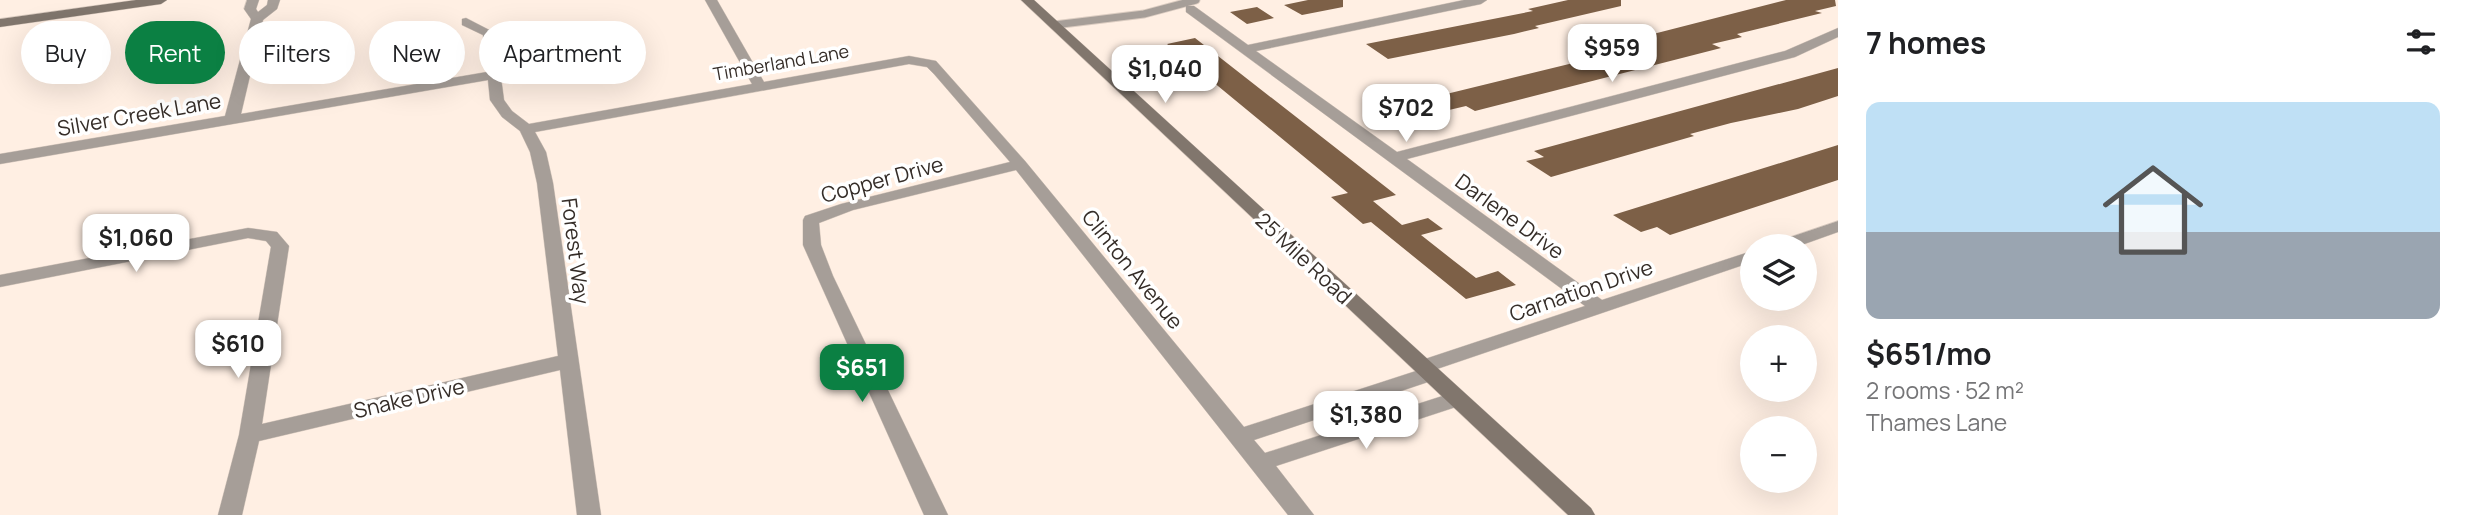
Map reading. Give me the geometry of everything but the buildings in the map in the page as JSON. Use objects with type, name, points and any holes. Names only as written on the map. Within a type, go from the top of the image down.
[{"type":"street","points":[[0,23],[161,0]]},
{"type":"street","points":[[253,0],[250,9],[257,19]]},
{"type":"street","points":[[232,119],[257,19],[272,6],[274,0]]},
{"type":"street","points":[[711,0],[760,85]]},
{"type":"street","name":"25 Mile Road","points":[[1027,0],[1583,515]]},
{"type":"street","points":[[1247,50],[1481,0]]},
{"type":"street","name":"Darlene Drive","points":[[1193,5],[1247,50],[1601,308]]},
{"type":"street","name":"Forest Way","points":[[466,22],[479,28]]},
{"type":"street","points":[[1394,158],[1790,54],[1838,32]]},
{"type":"street","name":"Timberland Lane","points":[[526,129],[760,85],[921,60]]},
{"type":"street","name":"Clinton Avenue","points":[[921,60],[939,71],[1020,164],[1302,515]]},
{"type":"street","name":"Silver Creek Lane","points":[[0,159],[479,77]]},
{"type":"street","name":"Forest Way","points":[[494,84],[497,100],[507,114],[526,129],[538,152],[545,183],[589,515]]},
{"type":"street","name":"Copper Drive","points":[[936,515],[824,276],[813,245],[811,220],[847,207],[1020,164]]},
{"type":"street","points":[[1816,234],[1838,226]]},
{"type":"street","points":[[0,281],[248,233],[271,236],[280,246],[250,435],[230,515]]},
{"type":"street","name":"Carnation Drive","points":[[1239,437],[1740,260]]},
{"type":"street","name":"Snake Drive","points":[[250,435],[568,361]]},
{"type":"street","points":[[1260,463],[1458,399]]},
{"type":"lane","points":[[1054,25],[1193,5]]}]
